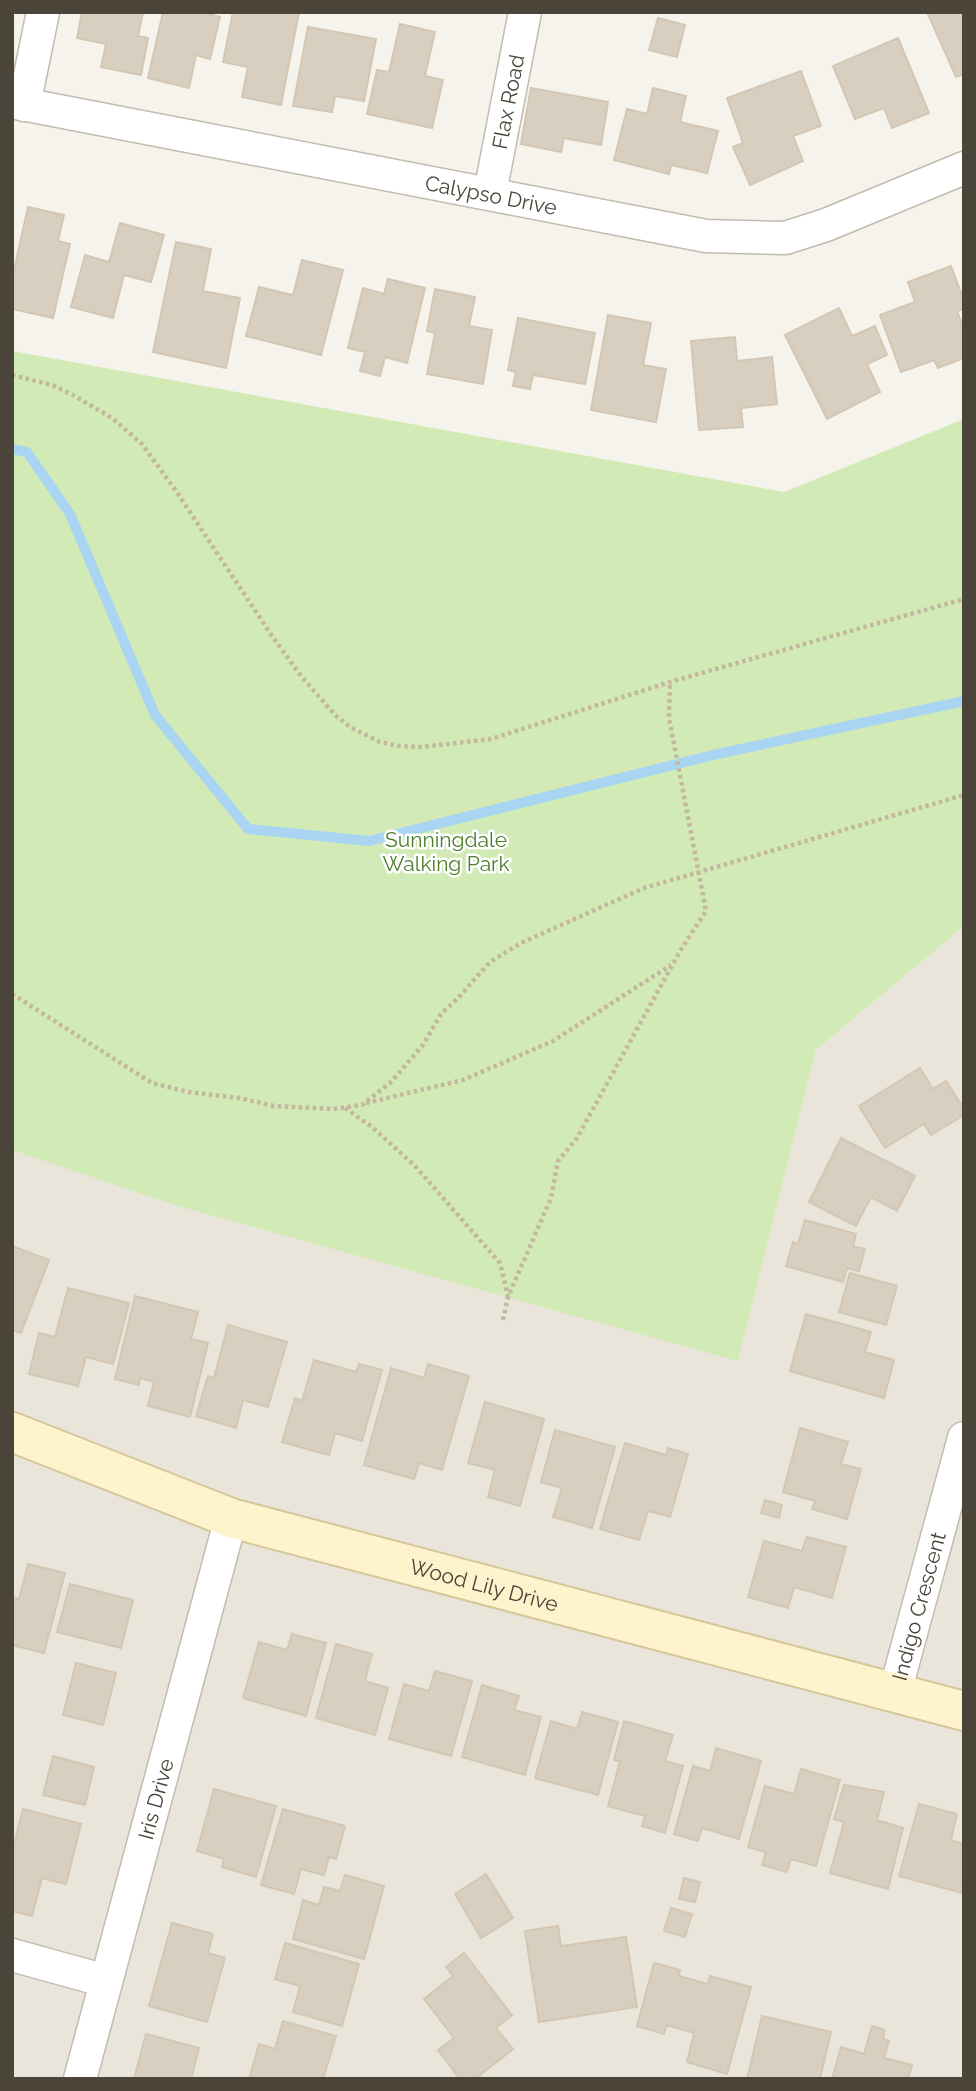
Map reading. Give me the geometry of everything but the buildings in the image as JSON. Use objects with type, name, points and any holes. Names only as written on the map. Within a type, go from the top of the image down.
[{"type":"street","points":[[18,104],[43,12]]},
{"type":"street","name":"Flax Road","points":[[489,193],[525,12]]},
{"type":"street","name":"Calypso Drive","points":[[18,104],[706,236],[785,238],[826,226],[964,169]]},
{"type":"street","name":"Wood Lily Drive","points":[[12,1432],[231,1518],[964,1711]]},
{"type":"street","name":"Indigo Crescent","points":[[895,1692],[964,1438]]},
{"type":"street","name":"Iris Drive","points":[[80,2079],[231,1518]]},
{"type":"street","points":[[12,1955],[106,1981]]},
{"type":"path","points":[[12,375],[52,385],[73,395],[112,418],[142,444],[301,676],[335,715],[365,736],[399,746],[421,747],[491,739],[670,682],[964,599]]},
{"type":"path","points":[[503,1320],[508,1297],[551,1198],[558,1161],[578,1138],[673,963],[705,911],[669,718],[670,682]]},
{"type":"path","points":[[365,1103],[391,1082],[423,1045],[441,1014],[490,962],[521,943],[644,888],[964,795]]},
{"type":"path","points":[[12,995],[152,1083],[188,1093],[239,1098],[274,1106],[345,1108],[463,1080],[553,1041],[673,963]]},
{"type":"path","points":[[345,1108],[372,1127],[415,1166],[500,1263],[508,1297]]},
{"type":"shaded area","points":[[964,926],[964,2079],[12,2079],[12,1150],[177,1206],[738,1360],[816,1050]]},
{"type":"green space","name":"Sunningdale Walking Park","points":[[12,351],[784,492],[964,419],[964,926],[816,1050],[738,1361],[177,1206],[12,1150]]},
{"type":"waterway","points":[[12,449],[27,452],[70,514],[155,715],[248,829],[369,841],[713,755],[964,701]]}]
